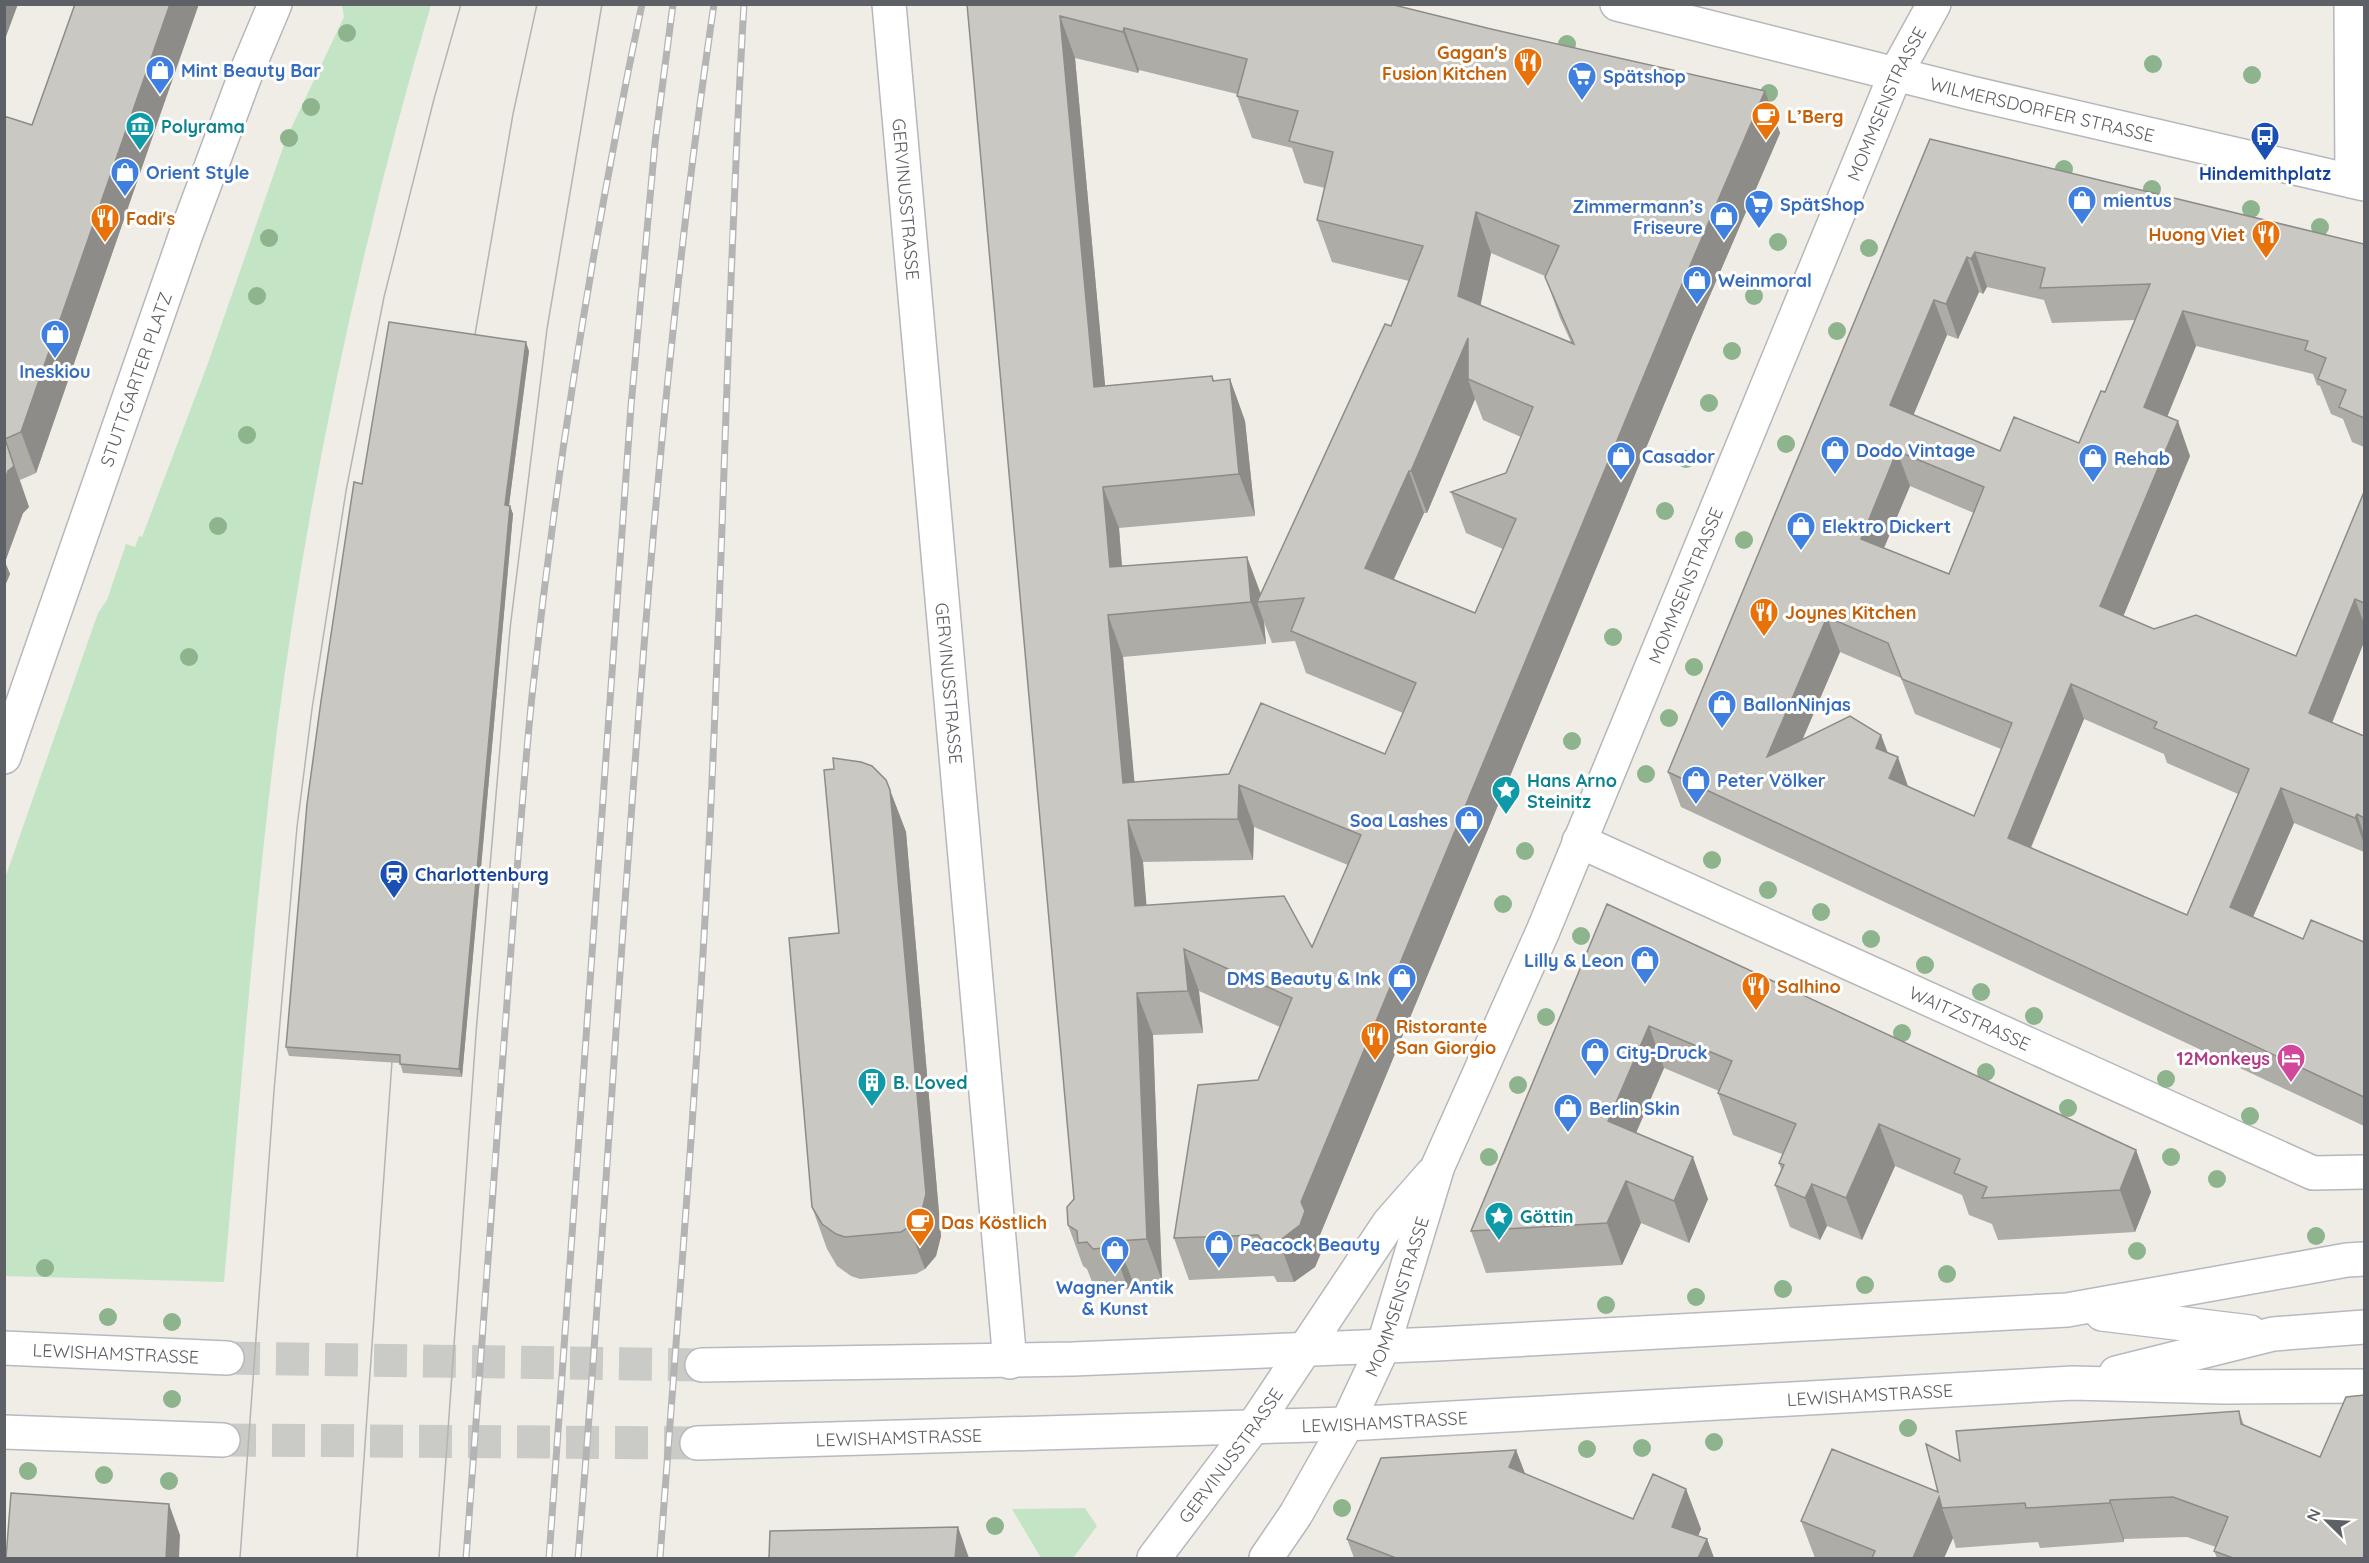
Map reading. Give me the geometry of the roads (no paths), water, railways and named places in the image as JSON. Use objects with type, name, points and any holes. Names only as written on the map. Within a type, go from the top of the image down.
[{"type":"street","name":"STUTTGARTER PLATZ","points":[[4,757],[190,224],[275,4]]},
{"type":"street","name":"GERVINUSSTRASSE","points":[[889,4],[1010,1362]]},
{"type":"street","name":"WILMERSDORFER STRASSE","points":[[1617,4],[1971,93],[2358,182]]},
{"type":"street","name":"MOMMSENSTRASSE","points":[[1347,1424],[1383,1347],[1438,1166],[1543,931],[1896,73],[1934,4]]},
{"type":"street","points":[[2351,4],[2358,182]]},
{"type":"street","name":"WAITZSTRASSE","points":[[1580,841],[2313,1173],[2364,1172]]},
{"type":"street","name":"MOMMSENSTRASSE","points":[[1303,1350],[1389,1223],[1438,1166]]},
{"type":"street","name":"LEWISHAMSTRASSE","points":[[702,1365],[1010,1362],[1383,1347],[2067,1310],[2347,1260],[2364,1259]]},
{"type":"street","name":"LEWISHAMSTRASSE","points":[[2067,1310],[2273,1334]]},
{"type":"street","name":"LEWISHAMSTRASSE","points":[[2073,1383],[2273,1334],[2364,1327]]},
{"type":"street","name":"LEWISHAMSTRASSE","points":[[4,1348],[227,1358]]},
{"type":"street","name":"GERVINUSSTRASSE","points":[[1154,1558],[1252,1427],[1303,1350]]},
{"type":"street","name":"LEWISHAMSTRASSE","points":[[697,1443],[1347,1424],[2073,1383],[2223,1387],[2364,1386]]},
{"type":"street","points":[[1266,1558],[1296,1514],[1347,1424]]},
{"type":"street","points":[[4,1432],[223,1440]]},
{"type":"tunnel","points":[[227,1358],[702,1365]]},
{"type":"tunnel","points":[[223,1440],[697,1443]]},
{"type":"tram line","points":[[240,1558],[274,1091],[297,827],[312,709],[346,491],[384,297],[434,99],[461,4]]},
{"type":"tram line","points":[[472,352],[513,114],[537,4]]},
{"type":"tram line","points":[[439,1558],[476,1033],[510,629],[547,329],[602,4]]},
{"type":"tram line","points":[[357,1558],[393,1047]]},
{"type":"railway","points":[[466,1558],[504,1037],[532,696],[553,522],[578,348],[608,176],[642,4]]},
{"type":"railway","points":[[549,1558],[631,406],[655,143],[673,4]]},
{"type":"railway","points":[[578,1558],[649,585],[688,197],[714,4]]},
{"type":"railway","points":[[660,1558],[692,1125],[708,864],[733,219],[744,4]]},
{"type":"place","name":"Gagan's Fusion Kitchen","points":[[1528,88]]},
{"type":"place","name":"Mint Beauty Bar","points":[[160,96]]},
{"type":"place","name":"Spätshop","points":[[1582,102]]},
{"type":"place","name":"L’Berg","points":[[1766,142]]},
{"type":"place","name":"Polyrama","points":[[140,152]]},
{"type":"place","name":"Hindemithplatz","points":[[2265,162]]},
{"type":"place","name":"Orient Style","points":[[125,198]]},
{"type":"place","name":"mientus","points":[[2082,226]]},
{"type":"place","name":"SpätShop","points":[[1759,230]]},
{"type":"place","name":"Zimmermann’s Friseure","points":[[1724,242]]},
{"type":"place","name":"Fadi's","points":[[105,244]]},
{"type":"place","name":"Huong Viet","points":[[2266,260]]},
{"type":"place","name":"Weinmoral","points":[[1697,306]]},
{"type":"place","name":"Ineskiou","points":[[55,360]]},
{"type":"place","name":"Dodo Vintage","points":[[1835,476]]},
{"type":"place","name":"Casador","points":[[1621,482]]},
{"type":"place","name":"Rehab","points":[[2093,484]]},
{"type":"place","name":"Elektro Dickert","points":[[1801,552]]},
{"type":"place","name":"Joynes Kitchen","points":[[1764,638]]},
{"type":"place","name":"BallonNinjas","points":[[1722,730]]},
{"type":"place","name":"Peter Völker","points":[[1696,806]]},
{"type":"place","name":"Hans Arno Steinitz","points":[[1506,816]]},
{"type":"place","name":"Soa Lashes","points":[[1469,846]]},
{"type":"place","name":"Charlottenburg","points":[[394,900]]},
{"type":"place","name":"Lilly & Leon","points":[[1645,986]]},
{"type":"place","name":"DMS Beauty & Ink","points":[[1402,1004]]},
{"type":"place","name":"Salhino","points":[[1756,1012]]},
{"type":"place","name":"Ristorante San Giorgio","points":[[1375,1062]]},
{"type":"place","name":"City-Druck","points":[[1595,1078]]},
{"type":"place","name":"12Monkeys","points":[[2291,1084]]},
{"type":"place","name":"B. Loved","points":[[872,1108]]},
{"type":"place","name":"Berlin Skin","points":[[1568,1134]]},
{"type":"place","name":"Göttin","points":[[1499,1242]]},
{"type":"place","name":"Das Köstlich","points":[[920,1248]]},
{"type":"place","name":"Peacock Beauty","points":[[1219,1270]]},
{"type":"place","name":"Wagner Antik & Kunst","points":[[1115,1276]]}]
